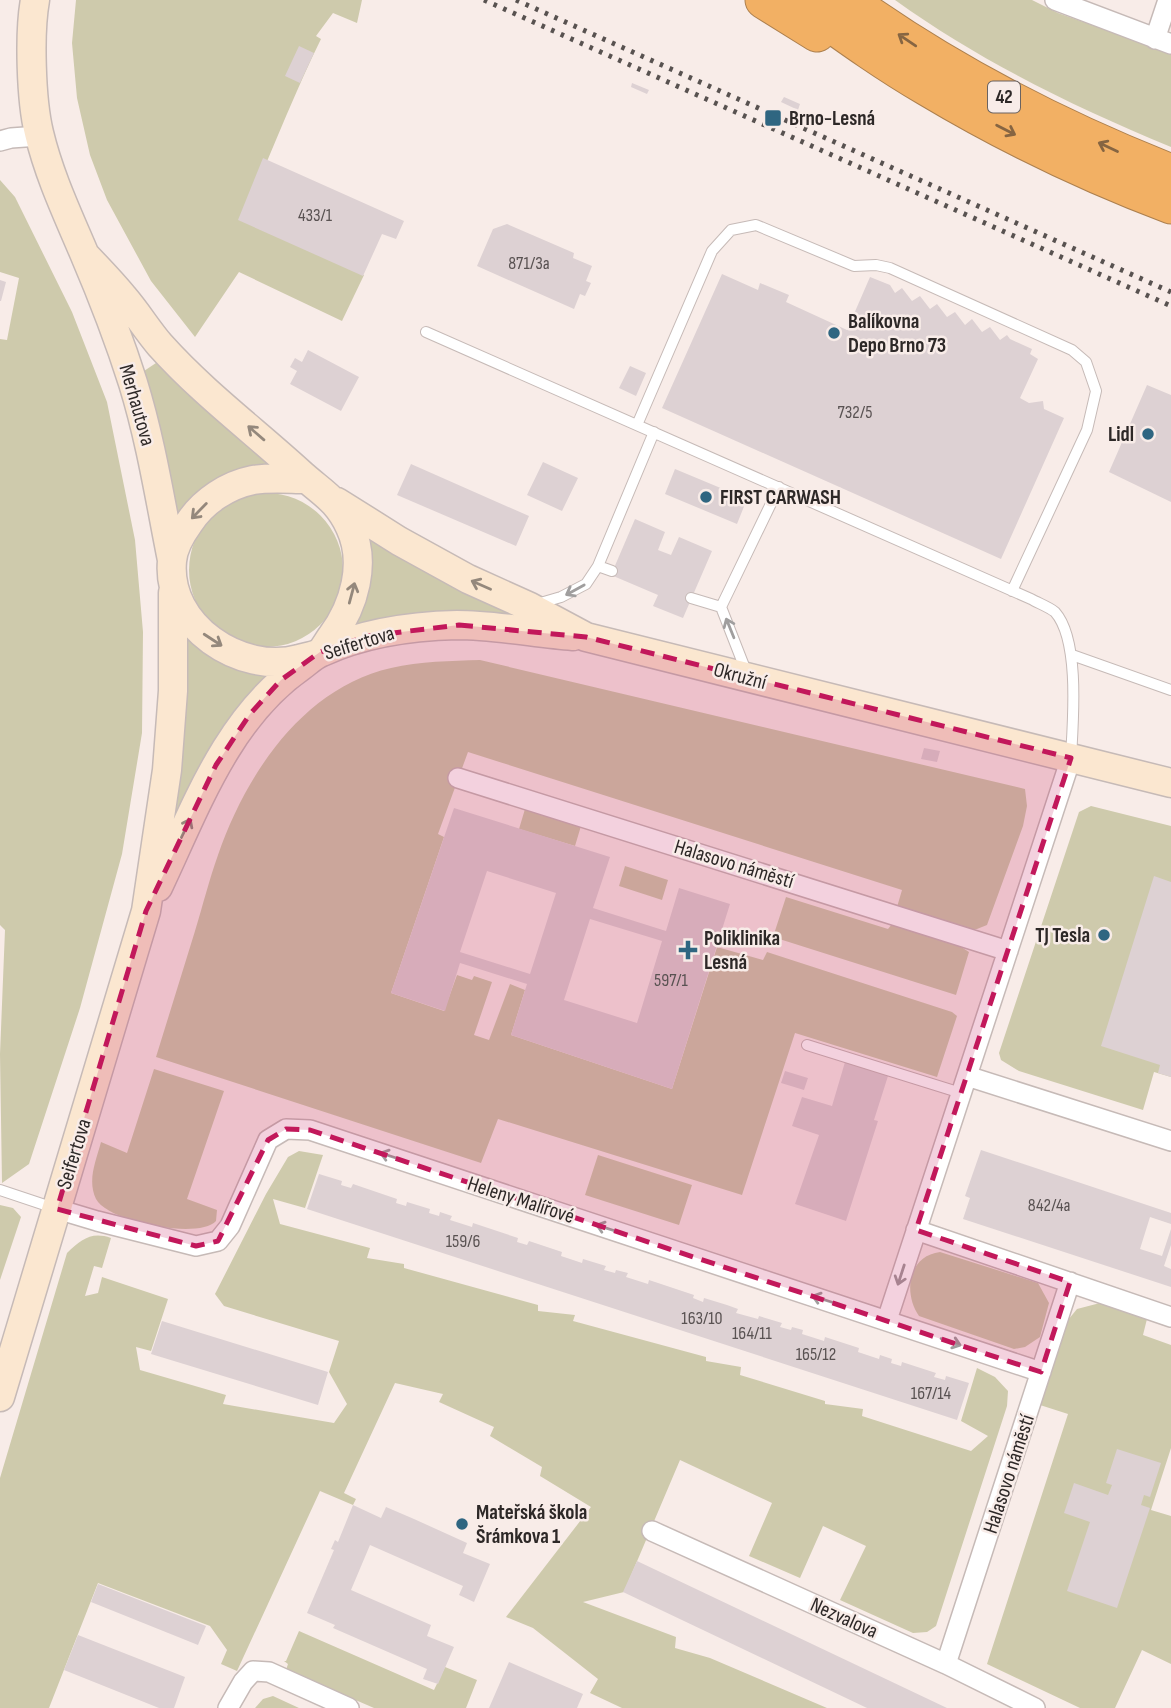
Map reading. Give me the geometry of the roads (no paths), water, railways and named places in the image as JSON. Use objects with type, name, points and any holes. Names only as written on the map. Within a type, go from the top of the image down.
[{"type":"highway","name":"42","points":[[764,0],[841,47],[925,86],[1055,156],[1167,196]]},
{"type":"highway","name":"42","points":[[799,0],[925,86]]},
{"type":"highway","name":"42","points":[[848,0],[925,52],[992,90],[1114,149],[1167,196]]},
{"type":"street","name":"Merhautova","points":[[35,0],[32,49],[39,136],[55,187],[85,255],[132,382],[154,463],[173,573]]},
{"type":"street","points":[[1055,0],[1163,42],[1168,0]]},
{"type":"street","points":[[0,141],[39,136]]},
{"type":"street","name":"Merhautova","points":[[85,255],[125,298],[159,344],[306,479]]},
{"type":"street","points":[[306,479],[335,501],[351,528],[358,554],[355,586],[346,617],[320,652],[283,663],[262,662],[242,656],[208,639],[188,619],[173,573],[180,535],[194,515],[211,499],[226,489],[254,480],[306,479]]},
{"type":"street","name":"Okružní","points":[[335,501],[399,541],[468,579],[530,607],[586,637],[1171,783]]},
{"type":"street","name":"Seifertova","points":[[0,1397],[146,911],[167,770],[173,691],[173,573]]},
{"type":"street","name":"Seifertova","points":[[146,911],[216,765],[250,714],[281,680],[320,652],[368,636],[416,627],[459,625],[586,637]]},
{"type":"street","points":[[887,1320],[1071,758]]},
{"type":"street","name":"Halasovo náměstí","points":[[458,778],[1008,951]]},
{"type":"street","points":[[964,1084],[1171,1141]]},
{"type":"street","name":"Heleny Malířové","points":[[57,1209],[196,1246],[218,1241],[230,1226],[268,1140],[286,1129],[310,1130],[1041,1372]]},
{"type":"street","points":[[916,1230],[1171,1317]]},
{"type":"street","name":"Halasovo náměstí","points":[[946,1664],[1070,1282]]},
{"type":"street","name":"Nezvalova","points":[[652,1531],[946,1664],[1035,1708]]},
{"type":"street","points":[[228,1708],[243,1682],[253,1671],[269,1672],[349,1708]]},
{"type":"lane","points":[[637,425],[712,251],[731,230],[756,225],[854,266],[876,265],[890,268],[1072,350],[1086,362],[1092,375],[1096,391],[1087,430],[1012,591]]},
{"type":"lane","points":[[426,332],[779,487],[1054,612],[1066,632],[1072,655],[1071,758]]},
{"type":"lane","points":[[530,607],[561,597],[586,584],[598,566],[654,432]]},
{"type":"lane","points":[[748,678],[721,607],[779,487]]},
{"type":"lane","points":[[598,566],[612,571]]},
{"type":"lane","points":[[691,598],[721,607]]},
{"type":"lane","points":[[1072,655],[1171,690]]},
{"type":"lane","points":[[807,1045],[964,1084]]},
{"type":"lane","points":[[0,1190],[57,1209]]},
{"type":"railway","points":[[484,0],[1171,306]]},
{"type":"railway","points":[[516,0],[1171,292]]},
{"type":"place","name":"Brno-Lesná","points":[[773,118]]},
{"type":"place","name":"Balíkovna Depo Brno 73","points":[[834,333]]},
{"type":"place","name":"Lidl","points":[[1148,434]]},
{"type":"place","name":"FIRST CARWASH","points":[[706,497]]},
{"type":"place","name":"TJ Tesla","points":[[1104,935]]},
{"type":"place","name":"Poliklinika Lesná","points":[[688,950]]},
{"type":"place","name":"Mateřská škola Šrámkova 1","points":[[462,1524]]}]
